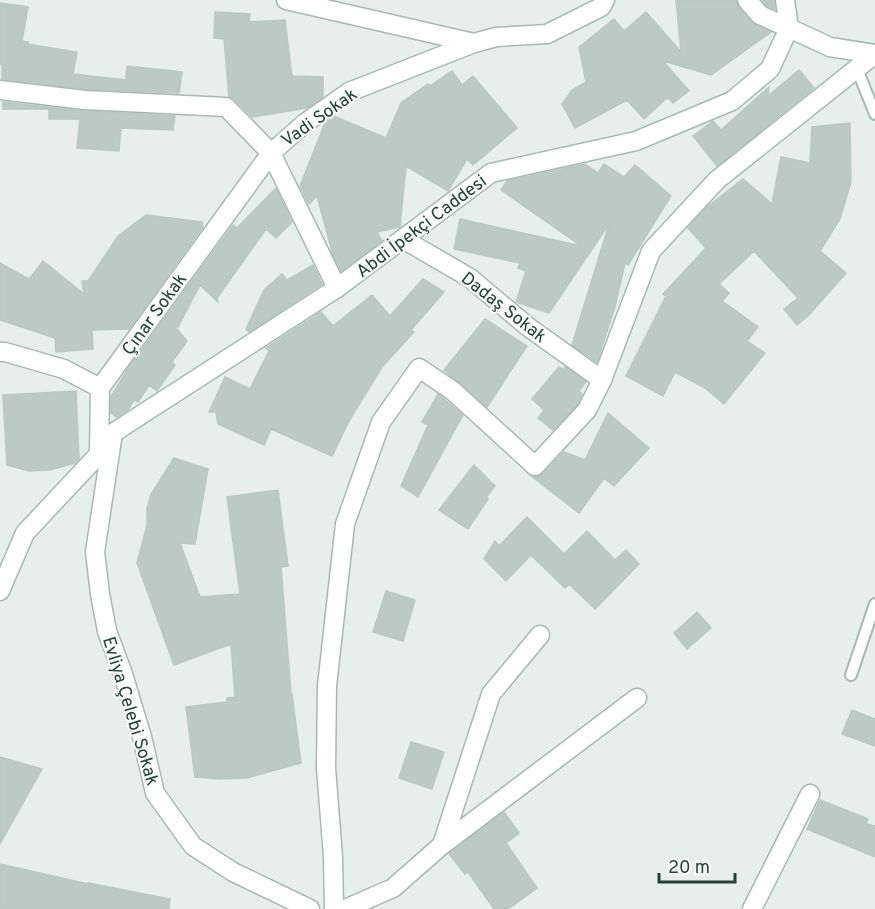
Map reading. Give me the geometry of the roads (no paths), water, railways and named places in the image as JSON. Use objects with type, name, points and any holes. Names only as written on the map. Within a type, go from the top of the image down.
[{"type":"street","points":[[286,0],[474,43]]},
{"type":"street","name":"Vadi Sokak","points":[[0,90],[85,100],[226,107],[271,153],[305,123],[349,92],[474,43],[496,37],[547,34],[601,7],[605,0]]},
{"type":"street","points":[[747,0],[760,15],[830,46],[875,54]]},
{"type":"street","points":[[784,0],[789,28]]},
{"type":"street","name":"Abdi İpekçi Caddesi","points":[[0,591],[25,533],[99,454],[113,434],[337,288],[492,173],[636,141],[732,101],[770,69],[789,28]]},
{"type":"street","points":[[334,909],[333,856],[326,768],[327,686],[345,524],[381,422],[419,368],[453,391],[535,466],[587,410],[602,380],[651,251],[717,180],[875,54]]},
{"type":"street","points":[[271,153],[337,288]]},
{"type":"street","name":"Çınar Sokak","points":[[100,388],[271,153]]},
{"type":"street","name":"Dadaş Sokak","points":[[404,239],[471,278],[527,326],[602,380]]},
{"type":"street","points":[[0,352],[64,369],[100,388],[99,454]]},
{"type":"street","name":"Evliya Çelebi Sokak","points":[[113,434],[95,552],[100,594],[107,631],[142,736],[156,793],[194,846],[233,872],[310,909]]},
{"type":"street","points":[[442,845],[491,694],[540,635]]},
{"type":"street","points":[[345,909],[393,888],[442,845],[637,698]]},
{"type":"street","points":[[752,909],[810,794]]},
{"type":"lane","points":[[856,69],[875,114]]},
{"type":"lane","points":[[851,675],[875,604]]}]
